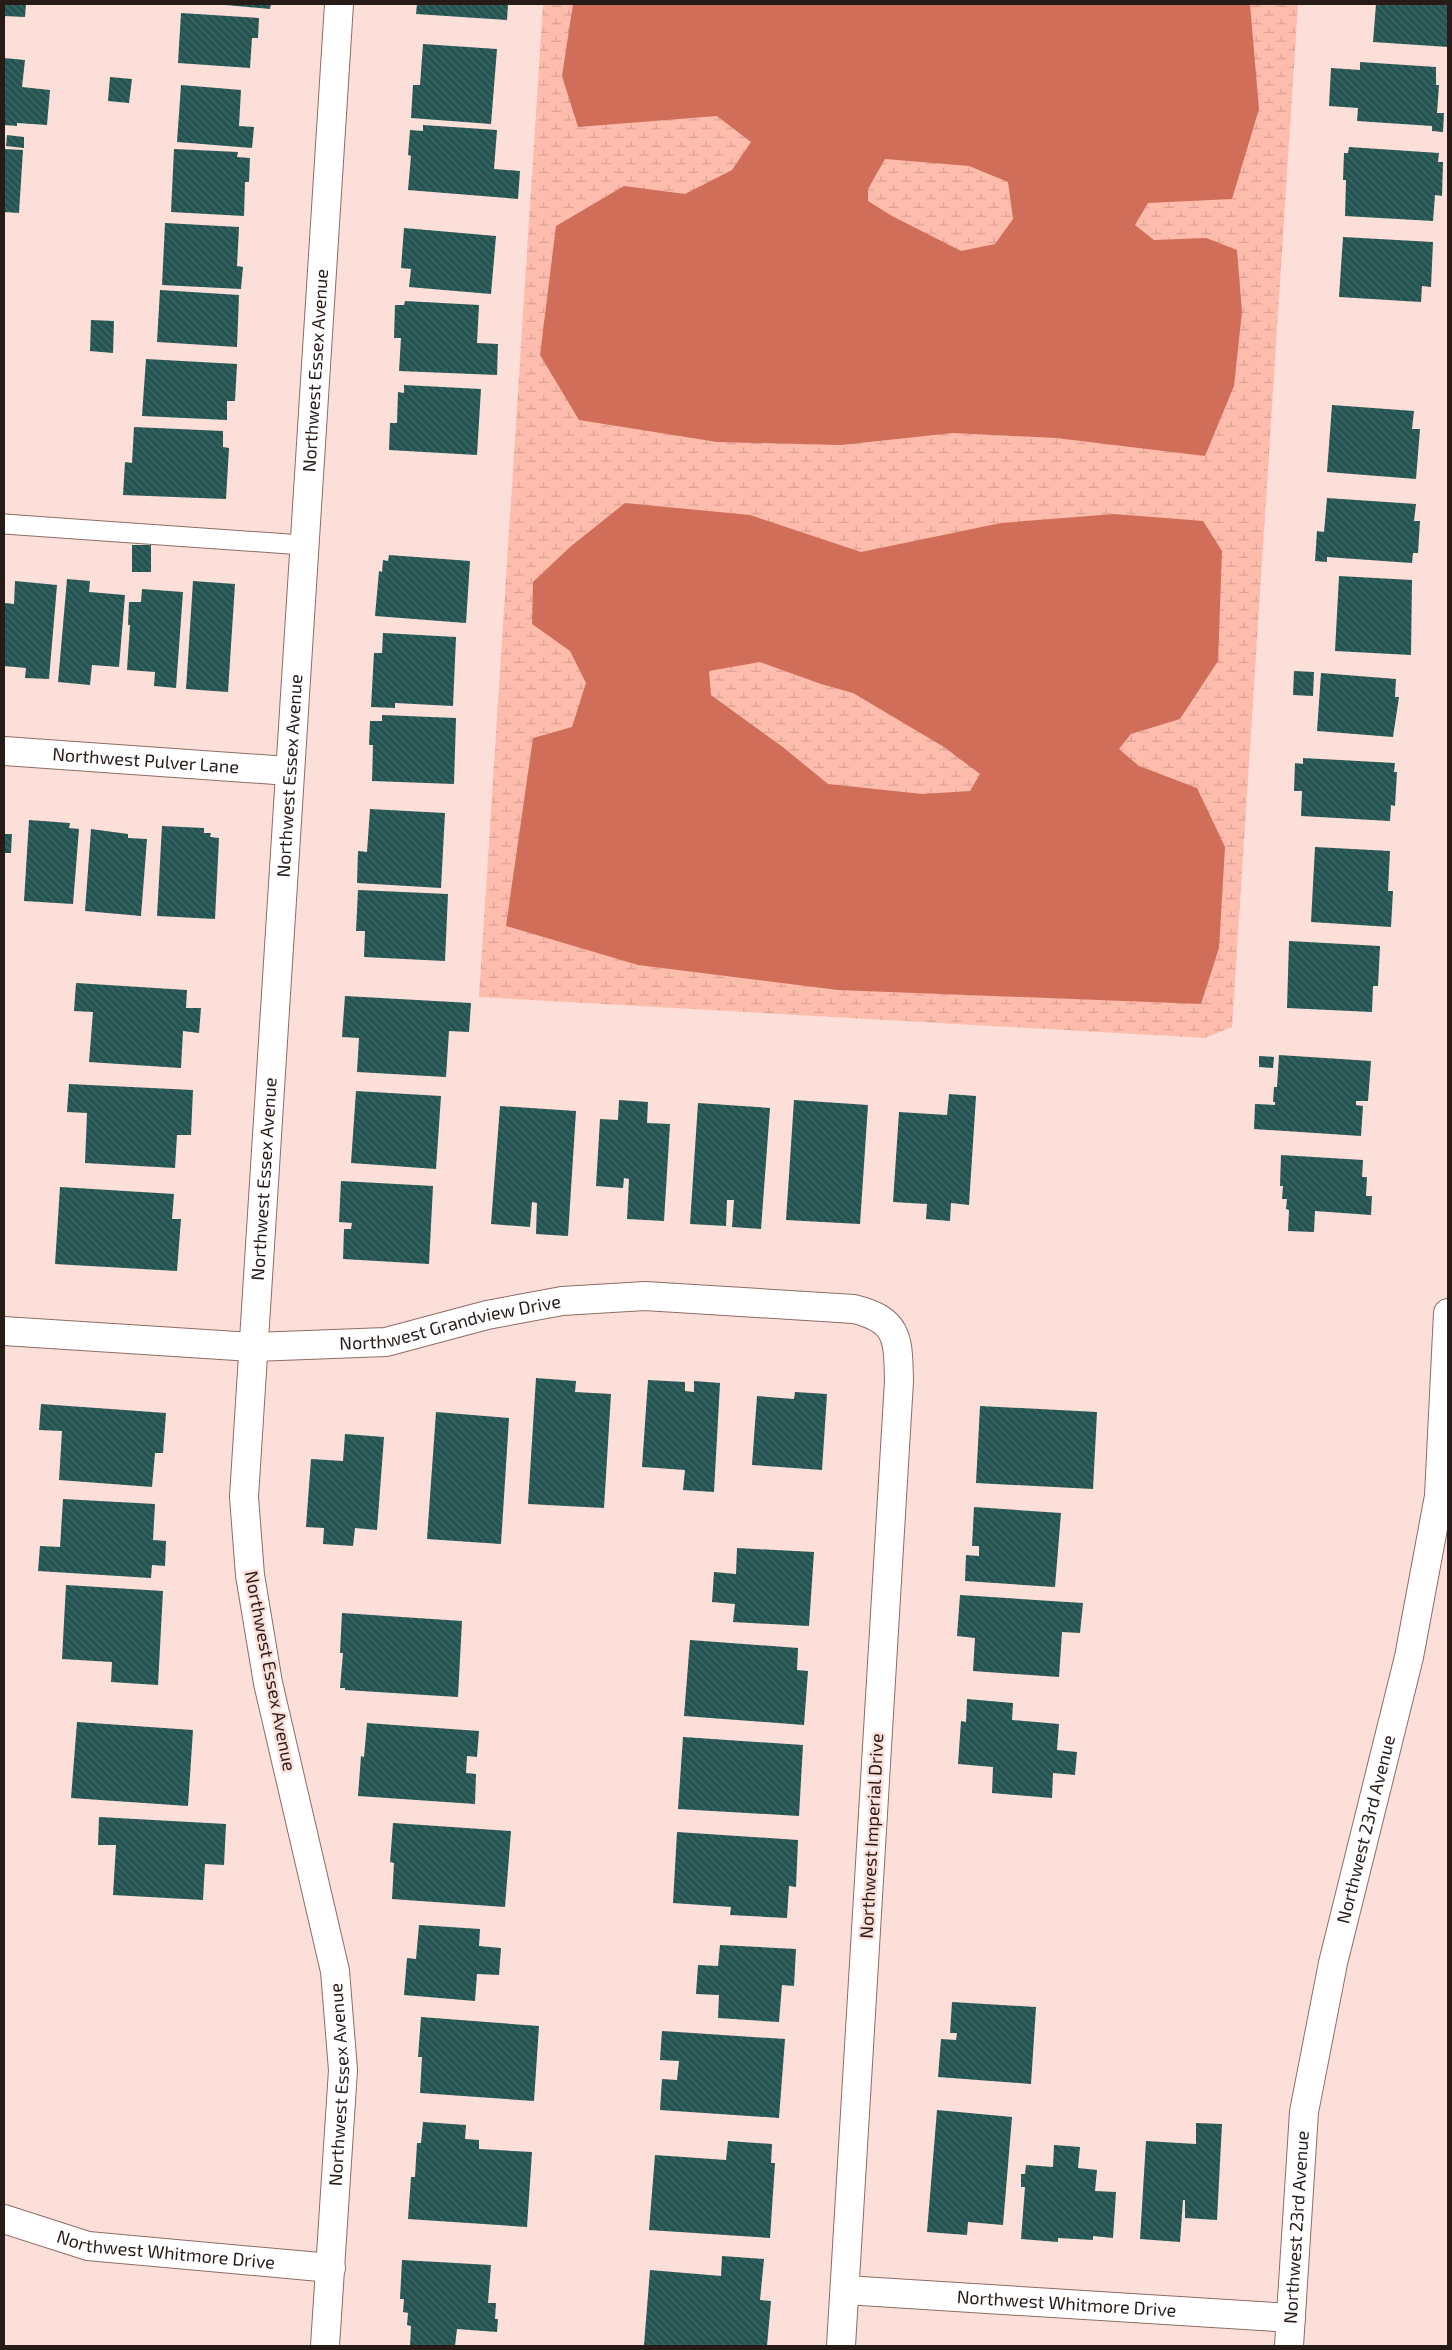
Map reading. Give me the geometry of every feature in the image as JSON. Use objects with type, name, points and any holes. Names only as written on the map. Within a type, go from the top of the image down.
[{"type":"street","name":"Northwest Essex Avenue","points":[[325,2346],[343,2070],[335,1971],[268,1683],[250,1575],[244,1497],[338,4]]},
{"type":"street","name":"Northwest Pulver Lane","points":[[4,751],[290,771]]},
{"type":"street","name":"Northwest Grandview Drive","points":[[4,1331],[252,1347],[386,1342],[487,1315],[562,1301],[645,1296],[854,1309],[874,1314],[891,1328]]},
{"type":"street","name":"Northwest 23rd Avenue","points":[[1289,2346],[1304,2112],[1333,1963],[1409,1657],[1443,1496],[1448,1313]]},
{"type":"street","name":"Northwest Imperial Drive","points":[[841,2346],[899,1381],[898,1350],[891,1328]]},
{"type":"street","name":"Northwest Whitmore Drive","points":[[4,2219],[88,2246],[331,2268]]},
{"type":"street","name":"Northwest Whitmore Drive","points":[[844,2290],[1291,2318]]},
{"type":"lane","points":[[4,524],[303,545]]},
{"type":"green space","points":[[543,4],[1298,4],[1232,1027],[1205,1038],[479,997]]},
{"type":"shaded area","points":[[573,4],[1250,4],[1259,109],[1232,199],[1148,203],[1135,225],[1154,240],[1206,238],[1237,250],[1242,312],[1234,386],[1205,456],[1056,438],[953,433],[841,445],[717,442],[579,420],[540,355],[556,226],[624,186],[685,194],[732,170],[751,142],[717,116],[578,127],[562,76]],"holes":[[[885,159],[969,166],[1008,182],[1013,219],[995,244],[961,251],[892,216],[868,201],[868,189]]]},
{"type":"shaded area","points":[[625,503],[750,515],[861,552],[1001,523],[1114,514],[1203,521],[1222,551],[1218,661],[1180,719],[1131,734],[1119,749],[1139,766],[1197,788],[1225,847],[1219,948],[1201,1004],[838,990],[638,965],[506,926],[533,738],[572,727],[586,683],[570,651],[532,624],[533,582],[570,547]],"holes":[[[760,662],[821,684],[853,693],[944,747],[980,774],[970,791],[922,794],[828,784],[784,748],[711,695],[709,671]]]},
{"type":"building","points":[[4,4],[26,4],[25,17],[4,16]]},
{"type":"building","points":[[215,4],[271,4],[270,9]]},
{"type":"building","points":[[417,4],[508,4],[507,20],[416,14]]},
{"type":"building","points":[[1376,4],[1448,4],[1448,47],[1373,42]]},
{"type":"building","points":[[181,13],[259,18],[258,38],[252,38],[250,68],[178,63]]},
{"type":"building","points":[[423,44],[497,49],[491,124],[411,118],[413,85],[420,85]]},
{"type":"building","points":[[4,58],[25,60],[22,87],[50,90],[47,125],[17,123],[17,126],[4,125]]},
{"type":"building","points":[[1360,62],[1436,67],[1436,85],[1439,85],[1437,113],[1444,113],[1443,132],[1432,131],[1432,126],[1357,121],[1358,108],[1329,106],[1331,68],[1360,70]]},
{"type":"building","points":[[110,77],[132,79],[129,103],[108,101]]},
{"type":"building","points":[[181,85],[241,90],[239,126],[254,127],[252,148],[177,142]]},
{"type":"building","points":[[423,125],[497,130],[494,169],[520,171],[518,199],[408,190],[411,156],[408,155],[410,130],[423,131]]},
{"type":"building","points":[[7,135],[24,137],[24,148],[6,146]]},
{"type":"building","points":[[1349,147],[1439,153],[1438,162],[1443,162],[1442,196],[1435,195],[1433,221],[1345,216],[1346,180],[1343,180],[1344,153],[1348,153]]},
{"type":"building","points":[[4,149],[23,150],[19,213],[4,212]]},
{"type":"building","points":[[174,149],[238,152],[237,157],[250,158],[249,182],[245,182],[244,216],[171,212]]},
{"type":"building","points":[[165,223],[239,227],[237,266],[243,267],[241,289],[162,285]]},
{"type":"building","points":[[404,228],[496,236],[491,294],[409,287],[411,269],[401,268]]},
{"type":"building","points":[[1343,237],[1433,242],[1431,287],[1422,286],[1421,302],[1339,297]]},
{"type":"building","points":[[160,290],[239,295],[237,347],[157,342]]},
{"type":"building","points":[[405,301],[479,305],[477,343],[498,344],[497,375],[399,371],[401,338],[394,338],[395,305],[404,305]]},
{"type":"building","points":[[91,320],[114,321],[113,353],[90,351]]},
{"type":"building","points":[[146,359],[237,364],[235,401],[227,401],[227,420],[142,416]]},
{"type":"building","points":[[404,385],[481,389],[477,455],[389,450],[390,423],[397,423],[398,392],[404,393]]},
{"type":"building","points":[[1332,405],[1414,411],[1412,429],[1420,429],[1416,479],[1327,472]]},
{"type":"building","points":[[134,427],[223,431],[223,447],[229,448],[226,499],[123,495],[125,462],[132,463]]},
{"type":"building","points":[[1327,498],[1416,504],[1414,521],[1420,521],[1418,553],[1413,553],[1412,563],[1327,557],[1327,562],[1315,561],[1317,531],[1324,532]]},
{"type":"building","points":[[132,545],[151,545],[151,572],[132,572]]},
{"type":"building","points":[[389,555],[470,561],[466,623],[375,616],[379,571],[382,572],[383,560],[388,561]]},
{"type":"building","points":[[1339,576],[1412,580],[1411,655],[1335,651]]},
{"type":"building","points":[[67,579],[90,581],[89,592],[125,595],[119,667],[92,665],[90,685],[58,682]]},
{"type":"building","points":[[15,581],[57,585],[49,679],[25,678],[26,668],[4,666],[5,603],[14,604]]},
{"type":"building","points":[[193,581],[235,584],[228,692],[186,689]]},
{"type":"building","points":[[142,589],[183,592],[176,688],[154,686],[155,672],[127,670],[130,625],[128,625],[129,602],[141,602]]},
{"type":"building","points":[[383,633],[456,637],[453,706],[395,703],[395,708],[371,707],[374,653],[382,653]]},
{"type":"building","points":[[1294,671],[1314,672],[1313,696],[1293,695]]},
{"type":"building","points":[[1321,673],[1396,679],[1395,697],[1399,697],[1393,737],[1317,731]]},
{"type":"building","points":[[382,715],[456,718],[454,784],[372,781],[373,745],[369,745],[370,721],[382,721]]},
{"type":"building","points":[[1303,758],[1395,763],[1394,772],[1397,772],[1395,806],[1391,805],[1390,821],[1301,816],[1302,791],[1294,791],[1295,763],[1303,764]]},
{"type":"building","points":[[370,809],[445,813],[441,888],[357,883],[358,851],[367,852]]},
{"type":"building","points":[[29,820],[70,823],[69,828],[79,829],[73,904],[24,901]]},
{"type":"building","points":[[162,826],[204,828],[204,833],[211,833],[210,837],[219,838],[215,919],[157,916]]},
{"type":"building","points":[[91,829],[128,834],[128,838],[147,839],[141,916],[85,911]]},
{"type":"building","points":[[4,834],[12,834],[11,853],[4,853]]},
{"type":"building","points":[[1315,847],[1390,851],[1388,891],[1393,891],[1391,927],[1311,922]]},
{"type":"building","points":[[358,890],[448,894],[445,961],[364,957],[365,931],[356,931]]},
{"type":"building","points":[[1289,941],[1380,946],[1378,986],[1373,986],[1372,1012],[1287,1008]]},
{"type":"building","points":[[76,983],[187,990],[186,1008],[201,1008],[199,1033],[183,1031],[181,1068],[89,1062],[93,1012],[74,1011]]},
{"type":"building","points":[[345,996],[471,1003],[469,1032],[449,1031],[446,1077],[357,1072],[359,1038],[342,1037]]},
{"type":"building","points":[[1279,1055],[1371,1061],[1368,1101],[1356,1101],[1356,1105],[1363,1106],[1361,1136],[1254,1129],[1255,1104],[1275,1105],[1275,1102],[1273,1102],[1274,1087],[1277,1087]]},
{"type":"building","points":[[1259,1056],[1274,1057],[1273,1068],[1259,1067]]},
{"type":"building","points":[[69,1084],[193,1090],[191,1135],[177,1135],[175,1168],[85,1163],[87,1113],[67,1112]]},
{"type":"building","points":[[356,1091],[441,1096],[436,1169],[351,1163]]},
{"type":"building","points":[[949,1094],[976,1096],[969,1205],[951,1203],[950,1221],[926,1219],[927,1204],[893,1202],[899,1112],[947,1115]]},
{"type":"building","points":[[619,1100],[648,1102],[647,1123],[670,1124],[664,1221],[627,1219],[629,1179],[624,1178],[623,1188],[596,1186],[600,1119],[618,1120]]},
{"type":"building","points":[[794,1100],[868,1105],[860,1224],[786,1220]]},
{"type":"building","points":[[698,1103],[770,1108],[761,1229],[732,1227],[734,1200],[727,1200],[726,1226],[690,1224]]},
{"type":"building","points":[[500,1106],[576,1111],[568,1236],[536,1234],[537,1203],[532,1202],[530,1227],[491,1224]]},
{"type":"building","points":[[1281,1155],[1363,1160],[1362,1177],[1367,1177],[1366,1196],[1372,1196],[1371,1215],[1315,1211],[1314,1232],[1288,1231],[1289,1210],[1286,1209],[1287,1199],[1282,1199],[1283,1186],[1280,1186]]},
{"type":"building","points":[[341,1181],[433,1186],[429,1264],[343,1259],[344,1229],[351,1229],[352,1223],[339,1222]]},
{"type":"building","points":[[60,1187],[174,1194],[172,1219],[181,1219],[177,1271],[55,1264]]},
{"type":"building","points":[[536,1378],[576,1381],[575,1392],[611,1394],[604,1508],[528,1504]]},
{"type":"building","points":[[648,1380],[685,1382],[685,1391],[694,1392],[694,1381],[720,1383],[714,1492],[683,1490],[685,1470],[642,1467]]},
{"type":"building","points":[[795,1392],[827,1394],[822,1470],[752,1465],[757,1396],[794,1399]]},
{"type":"building","points":[[41,1404],[166,1413],[163,1453],[155,1453],[152,1487],[59,1480],[62,1431],[39,1430]]},
{"type":"building","points":[[980,1406],[1097,1412],[1093,1489],[976,1483]]},
{"type":"building","points":[[436,1412],[509,1418],[501,1544],[427,1539]]},
{"type":"building","points":[[345,1434],[384,1437],[377,1530],[355,1528],[353,1546],[323,1544],[324,1528],[306,1527],[311,1459],[343,1461]]},
{"type":"building","points":[[63,1499],[155,1504],[153,1540],[166,1541],[165,1566],[152,1565],[151,1578],[38,1571],[40,1546],[60,1547]]},
{"type":"building","points":[[974,1507],[1061,1513],[1055,1587],[965,1581],[966,1555],[979,1556],[979,1546],[972,1546]]},
{"type":"building","points":[[737,1548],[814,1552],[809,1626],[733,1622],[735,1604],[712,1602],[714,1572],[736,1574]]},
{"type":"building","points":[[66,1585],[163,1591],[158,1685],[111,1682],[112,1662],[62,1659]]},
{"type":"building","points":[[960,1595],[1083,1603],[1080,1633],[1062,1632],[1059,1677],[973,1671],[975,1638],[957,1636]]},
{"type":"building","points":[[342,1613],[462,1621],[458,1697],[345,1690],[345,1688],[340,1688],[343,1653],[340,1653]]},
{"type":"building","points":[[690,1640],[798,1648],[797,1670],[808,1671],[804,1725],[684,1716]]},
{"type":"building","points":[[967,1699],[1013,1703],[1012,1720],[1059,1724],[1057,1750],[1077,1752],[1075,1775],[1053,1773],[1052,1798],[992,1793],[993,1767],[958,1764],[961,1721],[966,1722]]},
{"type":"building","points":[[77,1722],[193,1730],[188,1806],[71,1798]]},
{"type":"building","points":[[367,1723],[479,1731],[477,1757],[467,1756],[466,1773],[476,1774],[475,1804],[358,1796],[361,1756],[364,1757]]},
{"type":"building","points":[[683,1737],[803,1745],[799,1816],[678,1809]]},
{"type":"building","points":[[99,1817],[226,1824],[224,1865],[205,1864],[203,1900],[113,1895],[116,1845],[98,1845]]},
{"type":"building","points":[[393,1823],[511,1831],[505,1907],[392,1899],[394,1863],[390,1862]]},
{"type":"building","points":[[677,1832],[798,1840],[796,1887],[789,1886],[787,1918],[730,1915],[731,1907],[673,1903]]},
{"type":"building","points":[[419,1925],[480,1929],[479,1946],[501,1948],[499,1975],[477,1974],[475,2001],[404,1995],[407,1958],[416,1959]]},
{"type":"building","points":[[720,1945],[796,1949],[794,1986],[782,1985],[779,2022],[718,2018],[719,1995],[696,1994],[698,1965],[718,1966]]},
{"type":"building","points":[[952,2002],[1036,2007],[1031,2084],[938,2077],[941,2039],[956,2040],[957,2033],[950,2033]]},
{"type":"building","points":[[421,2017],[539,2026],[534,2101],[420,2093],[422,2057],[418,2057]]},
{"type":"building","points":[[662,2031],[785,2039],[779,2118],[660,2110],[662,2079],[677,2080],[679,2061],[660,2060]]},
{"type":"building","points":[[937,2110],[1012,2117],[1003,2225],[968,2222],[967,2235],[927,2232]]},
{"type":"building","points":[[423,2122],[466,2125],[465,2139],[479,2140],[479,2149],[532,2152],[527,2227],[408,2219],[411,2177],[415,2177],[417,2143],[421,2143]]},
{"type":"building","points":[[1196,2123],[1222,2124],[1217,2220],[1185,2218],[1185,2200],[1183,2200],[1180,2242],[1140,2239],[1146,2141],[1196,2144]]},
{"type":"building","points":[[728,2141],[772,2144],[771,2163],[775,2163],[770,2238],[649,2230],[655,2155],[726,2160]]},
{"type":"building","points":[[1054,2145],[1080,2147],[1078,2168],[1097,2170],[1095,2191],[1116,2192],[1113,2238],[1093,2236],[1093,2240],[1058,2238],[1058,2242],[1021,2239],[1025,2187],[1021,2187],[1021,2174],[1025,2174],[1026,2165],[1053,2167]]},
{"type":"building","points":[[722,2256],[764,2259],[760,2300],[771,2301],[767,2346],[644,2345],[650,2270],[721,2276]]},
{"type":"building","points":[[402,2260],[491,2265],[488,2303],[496,2303],[495,2319],[498,2319],[497,2332],[457,2329],[455,2346],[410,2346],[411,2326],[407,2325],[408,2313],[403,2312],[404,2299],[400,2299]]}]
